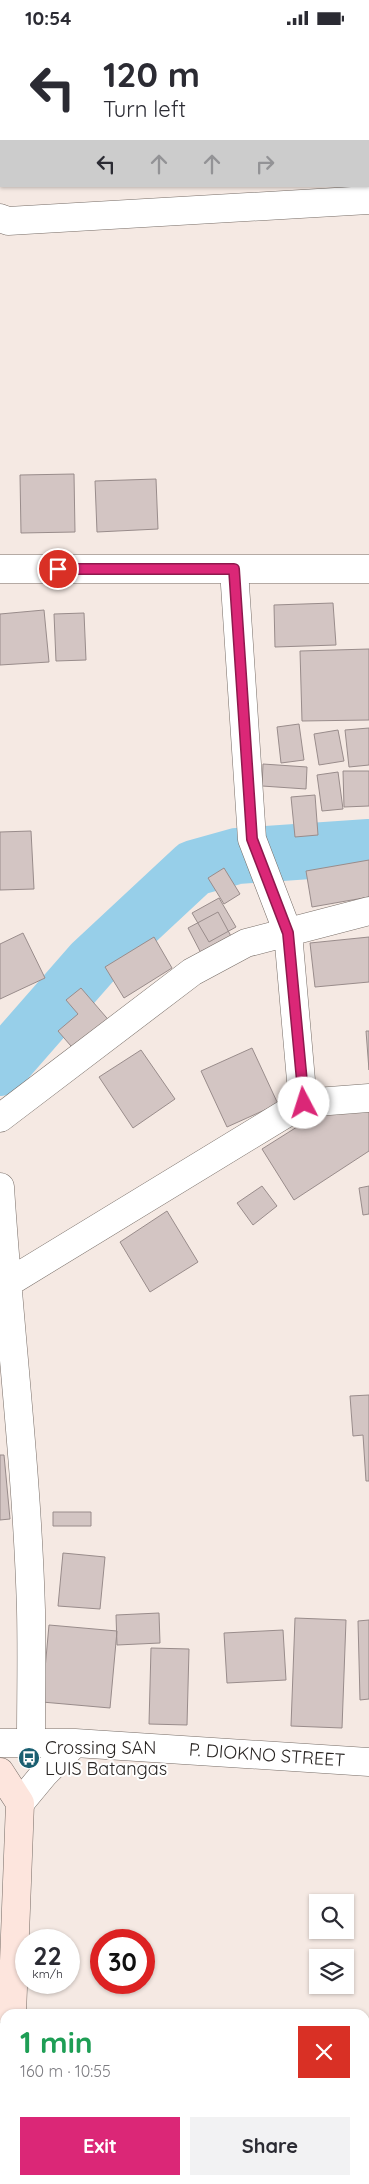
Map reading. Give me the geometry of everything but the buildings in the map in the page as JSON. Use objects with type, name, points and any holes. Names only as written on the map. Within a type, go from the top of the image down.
[{"type":"main road","points":[[0,1772],[20,1803],[12,2009]]},
{"type":"street","points":[[0,218],[8,221],[369,200]]},
{"type":"street","points":[[0,569],[369,569]]},
{"type":"street","points":[[234,569],[252,839],[288,933],[304,1103]]},
{"type":"street","points":[[0,1118],[192,972],[246,943],[369,911]]},
{"type":"street","points":[[6,1283],[304,1103],[369,1098]]},
{"type":"street","points":[[0,1187],[6,1283],[27,1522],[31,1611],[31,1743]]},
{"type":"street","name":"P. DIOKNO STREET","points":[[0,1743],[75,1743],[369,1762]]},
{"type":"street","points":[[20,1803],[44,1774],[75,1743]]},
{"type":"waterway","points":[[0,1068],[92,963],[194,868],[237,856],[369,847]]},
{"type":"place","name":"Crossing SAN LUIS Batangas","points":[[29,1758]]},
{"type":"route","points":[[58,569],[234,569],[252,839],[288,933],[304,1103]]}]
